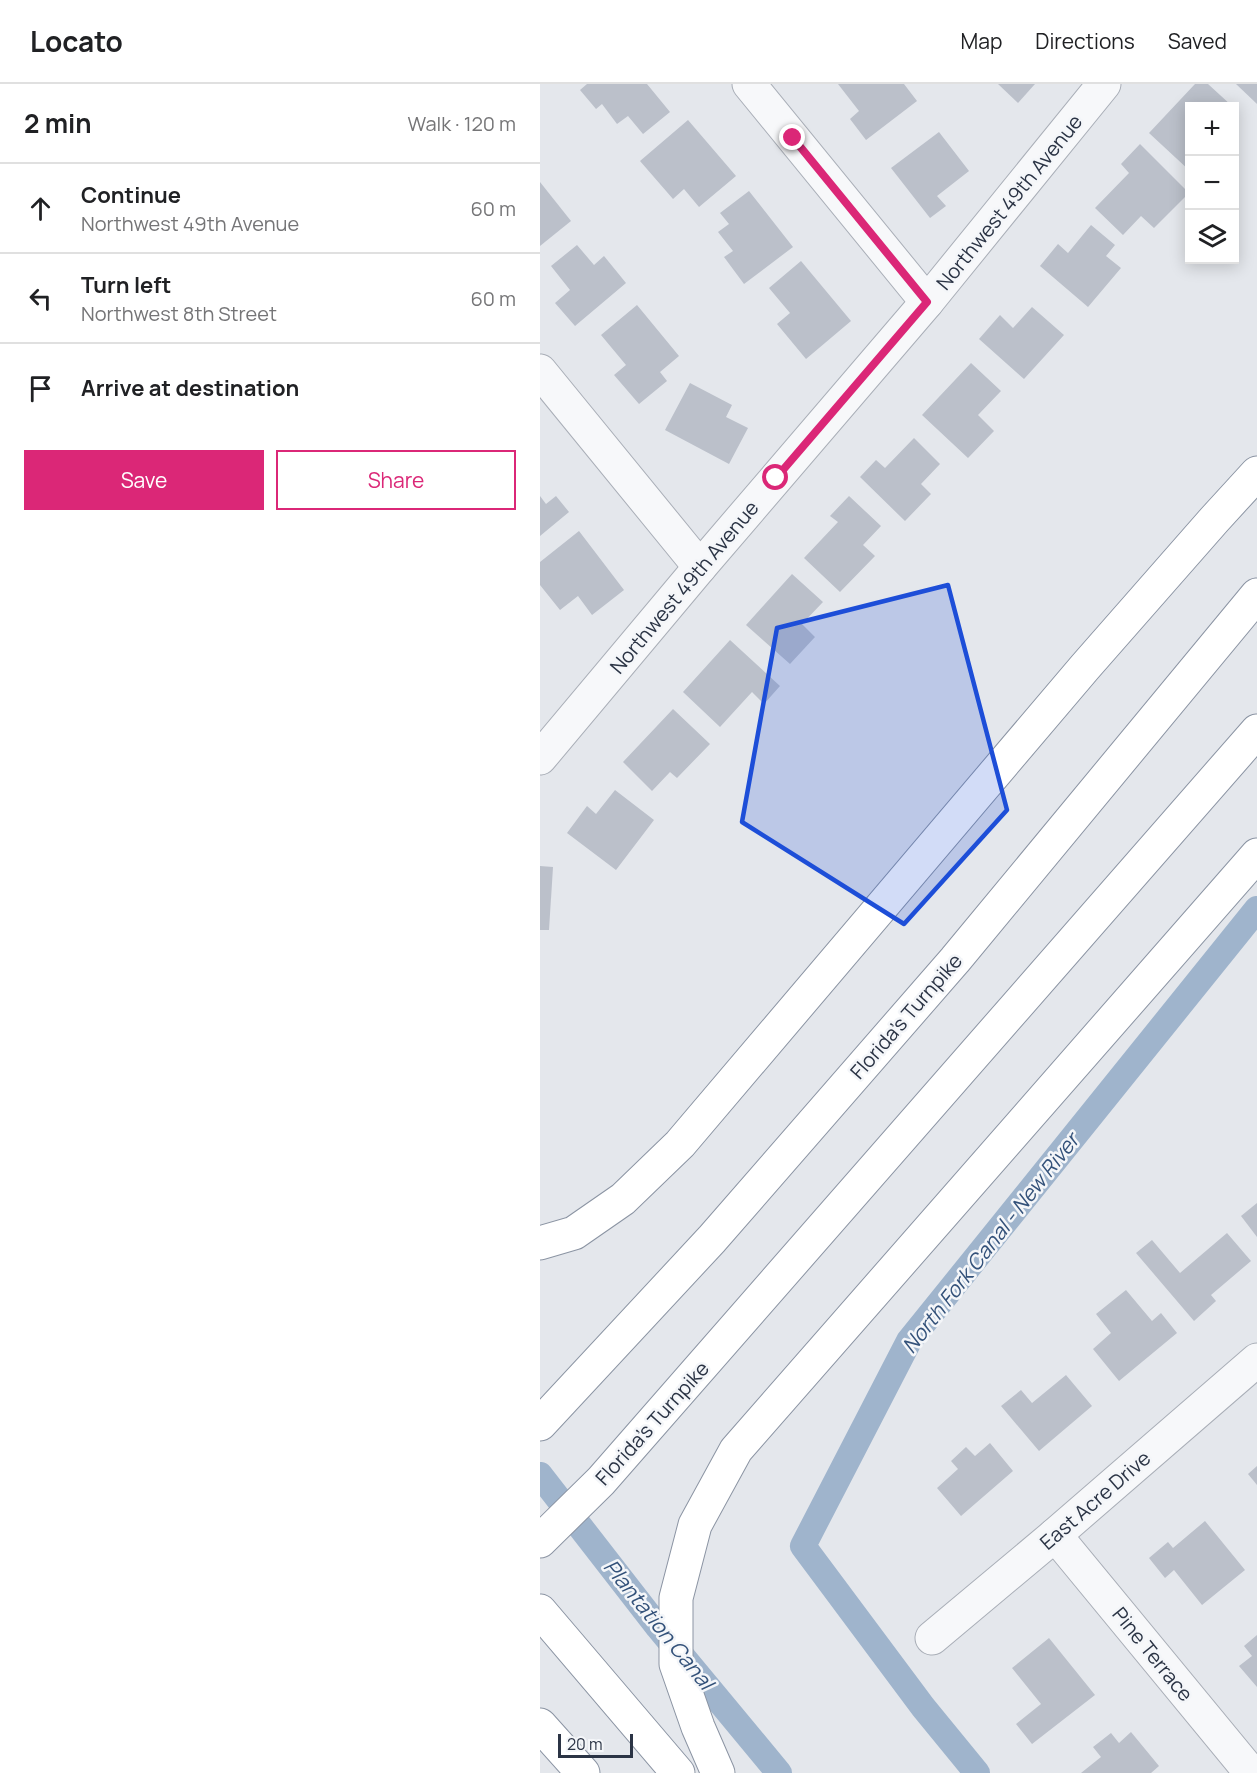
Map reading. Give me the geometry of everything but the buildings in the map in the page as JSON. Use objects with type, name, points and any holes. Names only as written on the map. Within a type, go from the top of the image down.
[{"type":"highway","points":[[540,1244],[574,1233],[623,1199],[680,1144],[1085,667],[1257,473]]},
{"type":"highway","name":"Florida's Turnpike","points":[[543,1420],[712,1239],[955,960],[1257,595]]},
{"type":"highway","name":"Florida's Turnpike","points":[[540,1541],[602,1481],[1257,731]]},
{"type":"highway","points":[[718,1773],[698,1727],[676,1664],[676,1598],[695,1525],[736,1450],[1257,855]]},
{"type":"highway","points":[[545,1617],[678,1773]]},
{"type":"highway","points":[[540,1725],[583,1773]]},
{"type":"street","points":[[749,84],[927,302]]},
{"type":"street","name":"Northwest 49th Avenue","points":[[540,758],[927,302],[1104,84]]},
{"type":"street","points":[[540,371],[700,567]]},
{"type":"street","name":"East Acre Drive","points":[[932,1638],[1055,1536],[1257,1360]]},
{"type":"street","name":"Pine Terrace","points":[[1055,1536],[1251,1773]]},
{"type":"highlighted area","points":[[948,585],[1007,810],[904,924],[742,822],[777,628]]},
{"type":"waterway","name":"North Fork Canal - New River","points":[[977,1773],[923,1707],[803,1546],[909,1341],[1257,909]]},
{"type":"waterway","name":"Plantation Canal","points":[[540,1475],[658,1627],[779,1773]]},
{"type":"route","points":[[776,478],[927,302],[793,138]]}]
